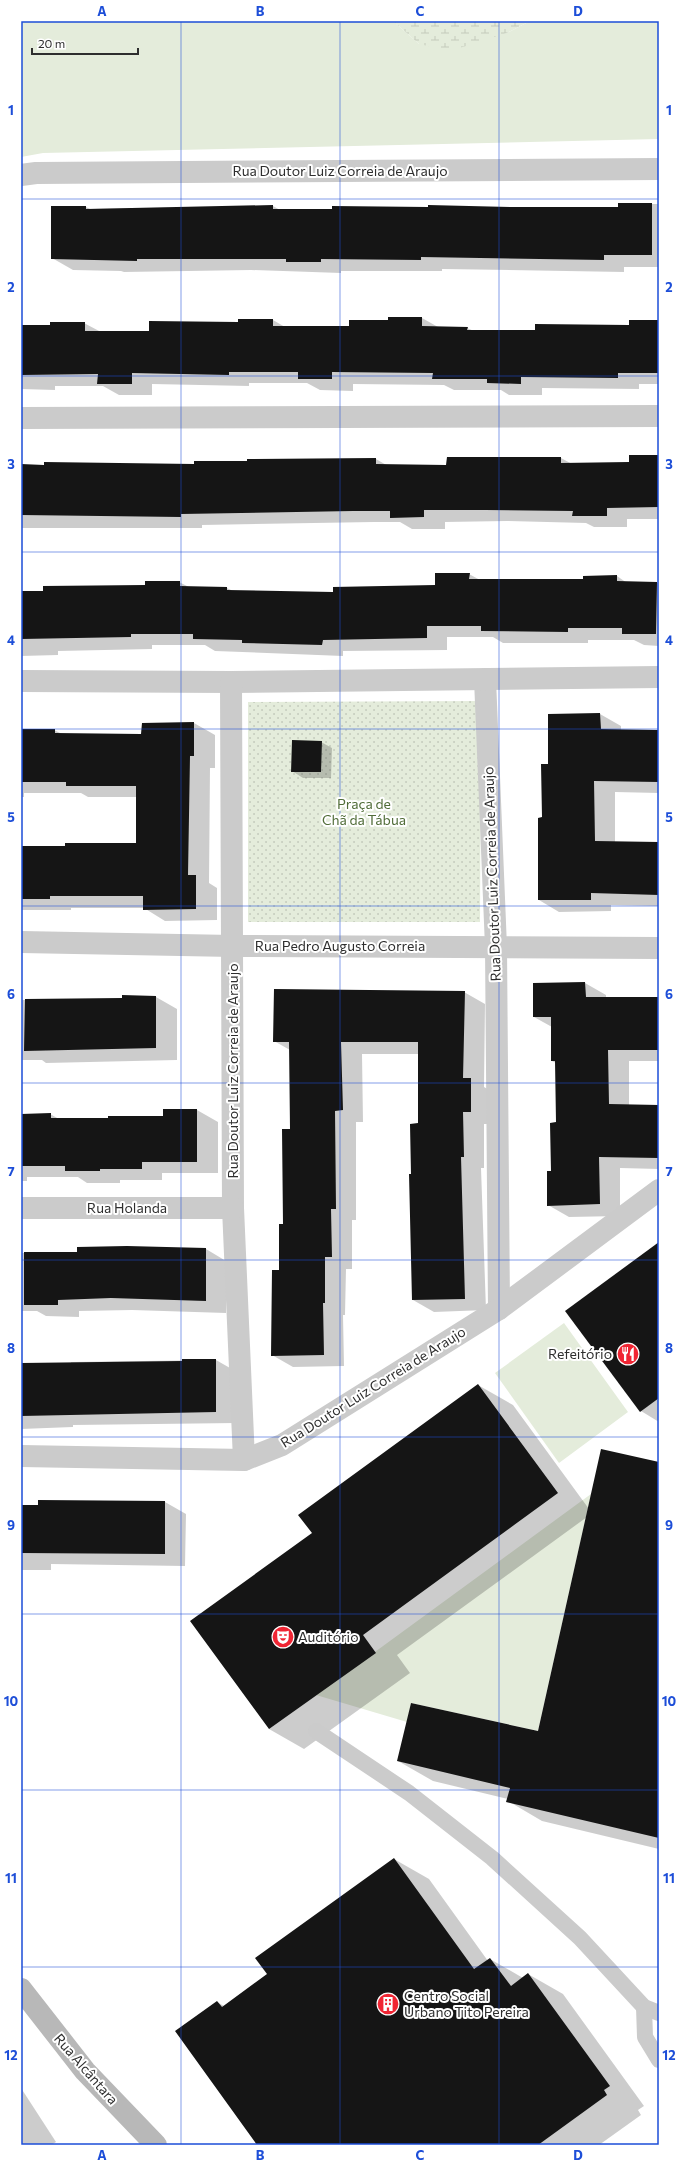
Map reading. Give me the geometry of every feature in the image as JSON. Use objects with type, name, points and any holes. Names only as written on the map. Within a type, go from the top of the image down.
[{"type":"street","name":"Rua Doutor Luiz Correia de Araujo","points":[[21,176],[36,173],[659,169]]},
{"type":"street","points":[[21,418],[659,416]]},
{"type":"street","points":[[21,681],[231,682],[659,677]]},
{"type":"street","name":"Rua Doutor Luiz Correia de Araujo","points":[[485,679],[496,947],[499,1309]]},
{"type":"street","name":"Rua Doutor Luiz Correia de Araujo","points":[[231,682],[233,1208],[244,1460]]},
{"type":"street","name":"Rua Pedro Augusto Correia","points":[[21,942],[233,946],[659,948]]},
{"type":"street","name":"Rua Doutor Luiz Correia de Araujo","points":[[21,1456],[244,1460],[282,1445],[499,1309],[659,1190]]},
{"type":"street","name":"Rua Holanda","points":[[21,1208],[233,1208]]},
{"type":"street","name":"Rua Alcântara","points":[[21,1990],[85,2071],[156,2145]]},
{"type":"lane","points":[[316,1731],[409,1793],[492,1858],[580,1938],[652,2010],[645,2037],[659,2060]]},
{"type":"green space","points":[[21,21],[393,21],[419,44],[507,33],[530,21],[659,21],[659,139],[43,153],[21,157]]},
{"type":"green space","points":[[393,21],[530,21],[507,33],[450,51],[419,44]]},
{"type":"green space","name":"Praça de Chã da Tábua","points":[[481,701],[480,922],[248,922],[248,702]]},
{"type":"green space","points":[[564,1323],[628,1412],[559,1463],[495,1373]]},
{"type":"green space","points":[[591,1494],[538,1731],[411,1703],[407,1722],[316,1695]]},
{"type":"building","points":[[618,203],[652,203],[652,255],[604,255],[604,260],[421,257],[421,260],[321,259],[321,262],[286,262],[286,259],[137,259],[137,261],[51,259],[51,206],[86,206],[86,209],[273,205],[273,209],[332,209],[332,206],[428,207],[428,205],[618,207]]},
{"type":"building","points":[[388,317],[422,317],[422,326],[468,327],[467,330],[535,330],[535,324],[629,325],[629,320],[659,320],[659,373],[618,373],[618,378],[521,377],[521,384],[487,383],[487,379],[432,379],[433,373],[332,372],[332,379],[298,379],[298,372],[229,372],[229,375],[132,373],[132,384],[97,384],[98,374],[21,375],[21,325],[50,325],[50,322],[85,322],[85,331],[149,331],[149,321],[238,322],[238,319],[273,319],[273,326],[349,326],[349,320],[388,320]]},
{"type":"building","points":[[629,455],[659,455],[659,507],[607,508],[607,516],[572,516],[573,511],[485,510],[424,510],[424,517],[390,518],[390,511],[181,514],[181,517],[21,515],[21,464],[44,465],[44,462],[194,464],[194,461],[247,461],[247,459],[376,458],[376,464],[446,465],[447,457],[561,457],[561,463],[629,462]]},
{"type":"building","points":[[435,573],[470,573],[469,579],[583,579],[583,576],[617,575],[617,581],[657,582],[656,634],[622,634],[622,628],[568,628],[568,632],[481,631],[481,626],[427,626],[427,638],[323,640],[322,645],[242,643],[242,640],[193,639],[193,634],[131,634],[131,637],[21,639],[21,591],[43,591],[43,586],[145,585],[145,581],[180,581],[180,586],[227,587],[227,590],[333,592],[333,587],[435,585]]},
{"type":"building","points":[[600,713],[601,729],[659,730],[659,782],[594,781],[595,841],[659,842],[659,895],[591,893],[591,900],[538,900],[538,818],[542,817],[541,764],[548,764],[548,714]]},
{"type":"building","points":[[194,722],[194,756],[190,756],[188,875],[196,875],[196,909],[143,910],[143,896],[50,896],[50,899],[21,899],[21,846],[65,846],[65,843],[136,843],[136,786],[66,786],[66,782],[21,782],[21,729],[55,729],[55,733],[141,734],[142,723]]},
{"type":"building","points":[[292,740],[322,741],[321,772],[291,772]]},
{"type":"building","points":[[585,982],[586,997],[659,997],[659,1050],[608,1050],[609,1104],[659,1105],[659,1158],[599,1157],[600,1204],[547,1206],[547,1171],[551,1171],[550,1123],[556,1122],[555,1061],[551,1061],[551,1017],[533,1017],[533,983]]},
{"type":"building","points":[[274,989],[465,991],[463,1078],[471,1078],[471,1112],[463,1112],[464,1157],[461,1157],[465,1299],[412,1300],[409,1174],[411,1174],[410,1124],[418,1123],[418,1042],[341,1042],[343,1110],[335,1111],[336,1209],[331,1209],[332,1257],[325,1257],[325,1303],[323,1303],[324,1355],[271,1356],[272,1270],[279,1270],[279,1224],[283,1224],[282,1129],[290,1129],[289,1042],[273,1042]]},
{"type":"building","points":[[122,995],[156,996],[156,1048],[24,1051],[25,999],[122,998]]},
{"type":"building","points":[[163,1109],[197,1109],[197,1162],[142,1162],[142,1169],[100,1169],[100,1171],[65,1171],[65,1166],[21,1166],[21,1114],[51,1113],[51,1118],[108,1118],[108,1116],[163,1116]]},
{"type":"building","name":"Refeitório","points":[[659,1242],[659,1398],[640,1412],[565,1311]]},
{"type":"building","points":[[127,1246],[206,1248],[206,1301],[111,1298],[58,1300],[58,1305],[24,1305],[24,1252],[77,1252],[77,1247]]},
{"type":"building","points":[[182,1359],[216,1359],[216,1412],[21,1416],[21,1363],[182,1361]]},
{"type":"building","points":[[478,1384],[558,1493],[363,1635],[376,1653],[269,1729],[190,1621],[312,1533],[298,1515]]},
{"type":"building","points":[[601,1449],[659,1462],[659,1838],[506,1802],[510,1788],[397,1761],[411,1703],[538,1731]]},
{"type":"building","points":[[38,1500],[165,1501],[165,1554],[21,1553],[21,1505],[38,1505]]},
{"type":"building","name":"Centro Social Urbano Tito Pereira","points":[[394,1858],[474,1969],[490,1958],[511,1986],[528,1973],[610,2086],[604,2090],[607,2095],[538,2145],[257,2145],[175,2031],[217,2001],[222,2007],[267,1974],[255,1958]]},
{"type":"place","name":"Refeitório","points":[[628,1354]]},
{"type":"place","name":"Auditório","points":[[283,1637]]},
{"type":"place","name":"Centro Social Urbano Tito Pereira","points":[[388,2004]]}]
